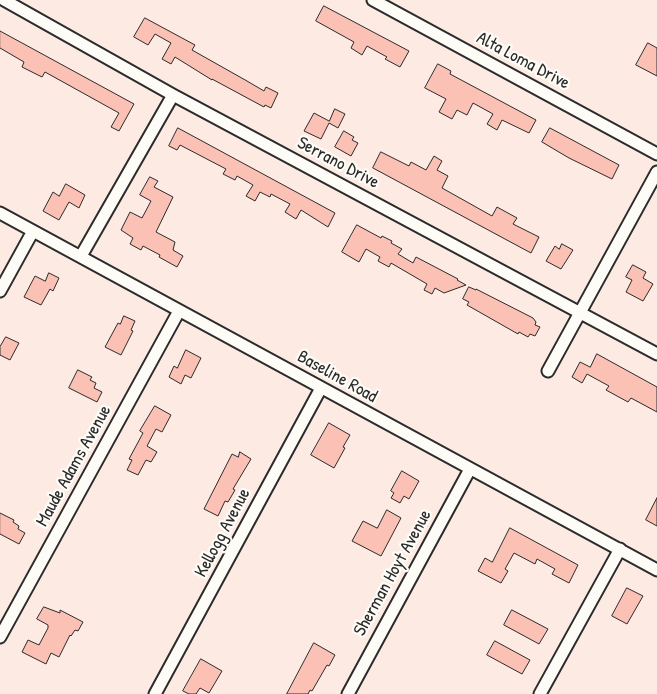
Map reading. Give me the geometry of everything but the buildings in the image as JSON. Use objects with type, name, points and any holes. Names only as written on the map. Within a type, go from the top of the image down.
[{"type":"street","name":"Serrano Drive","points":[[4,0],[173,95],[657,354]]},
{"type":"street","name":"Alta Loma Drive","points":[[373,0],[657,154]]},
{"type":"street","points":[[81,256],[173,95]]},
{"type":"street","points":[[548,371],[657,172]]},
{"type":"street","name":"Baseline Road","points":[[0,213],[657,570]]},
{"type":"street","points":[[0,291],[33,231]]},
{"type":"street","name":"Maude Adams Avenue","points":[[0,637],[179,310]]},
{"type":"street","name":"Kellogg Avenue","points":[[155,694],[321,388]]},
{"type":"street","name":"Sherman Hoyt Avenue","points":[[348,694],[470,469]]},
{"type":"street","points":[[540,694],[620,549]]}]
